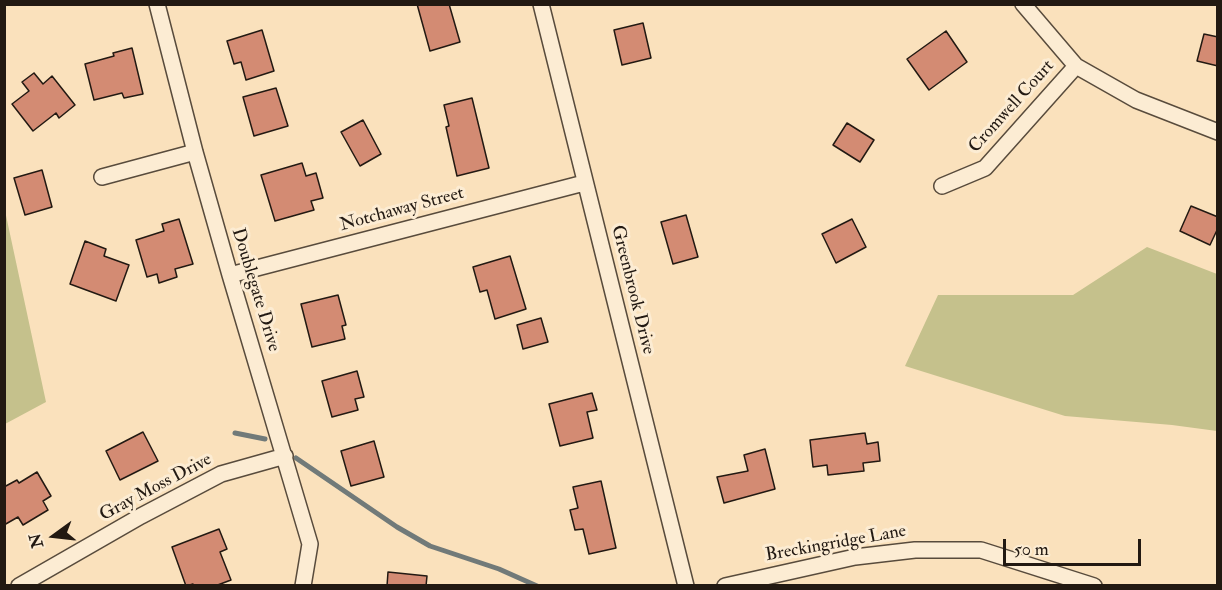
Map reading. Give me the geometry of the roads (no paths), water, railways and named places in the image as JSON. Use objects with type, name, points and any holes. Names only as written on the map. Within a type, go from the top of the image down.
[{"type":"street","name":"Doublegate Drive","points":[[157,4],[195,152],[310,544],[303,585]]},
{"type":"street","name":"Greenbrook Drive","points":[[541,4],[686,585]]},
{"type":"street","points":[[1023,4],[1076,66],[1136,100],[1218,132]]},
{"type":"street","name":"Cromwell Court","points":[[942,186],[986,168],[1076,66]]},
{"type":"street","points":[[102,177],[195,152]]},
{"type":"street","name":"Notchaway Street","points":[[230,275],[584,183]]},
{"type":"street","name":"Gray Moss Drive","points":[[19,585],[221,474],[285,456]]},
{"type":"street","name":"Breckingridge Lane","points":[[724,585],[855,557],[915,549],[981,550],[1094,585]]},
{"type":"waterway","points":[[235,433],[265,439]]},
{"type":"waterway","points":[[296,458],[397,527],[430,546],[499,569],[537,586]]}]
